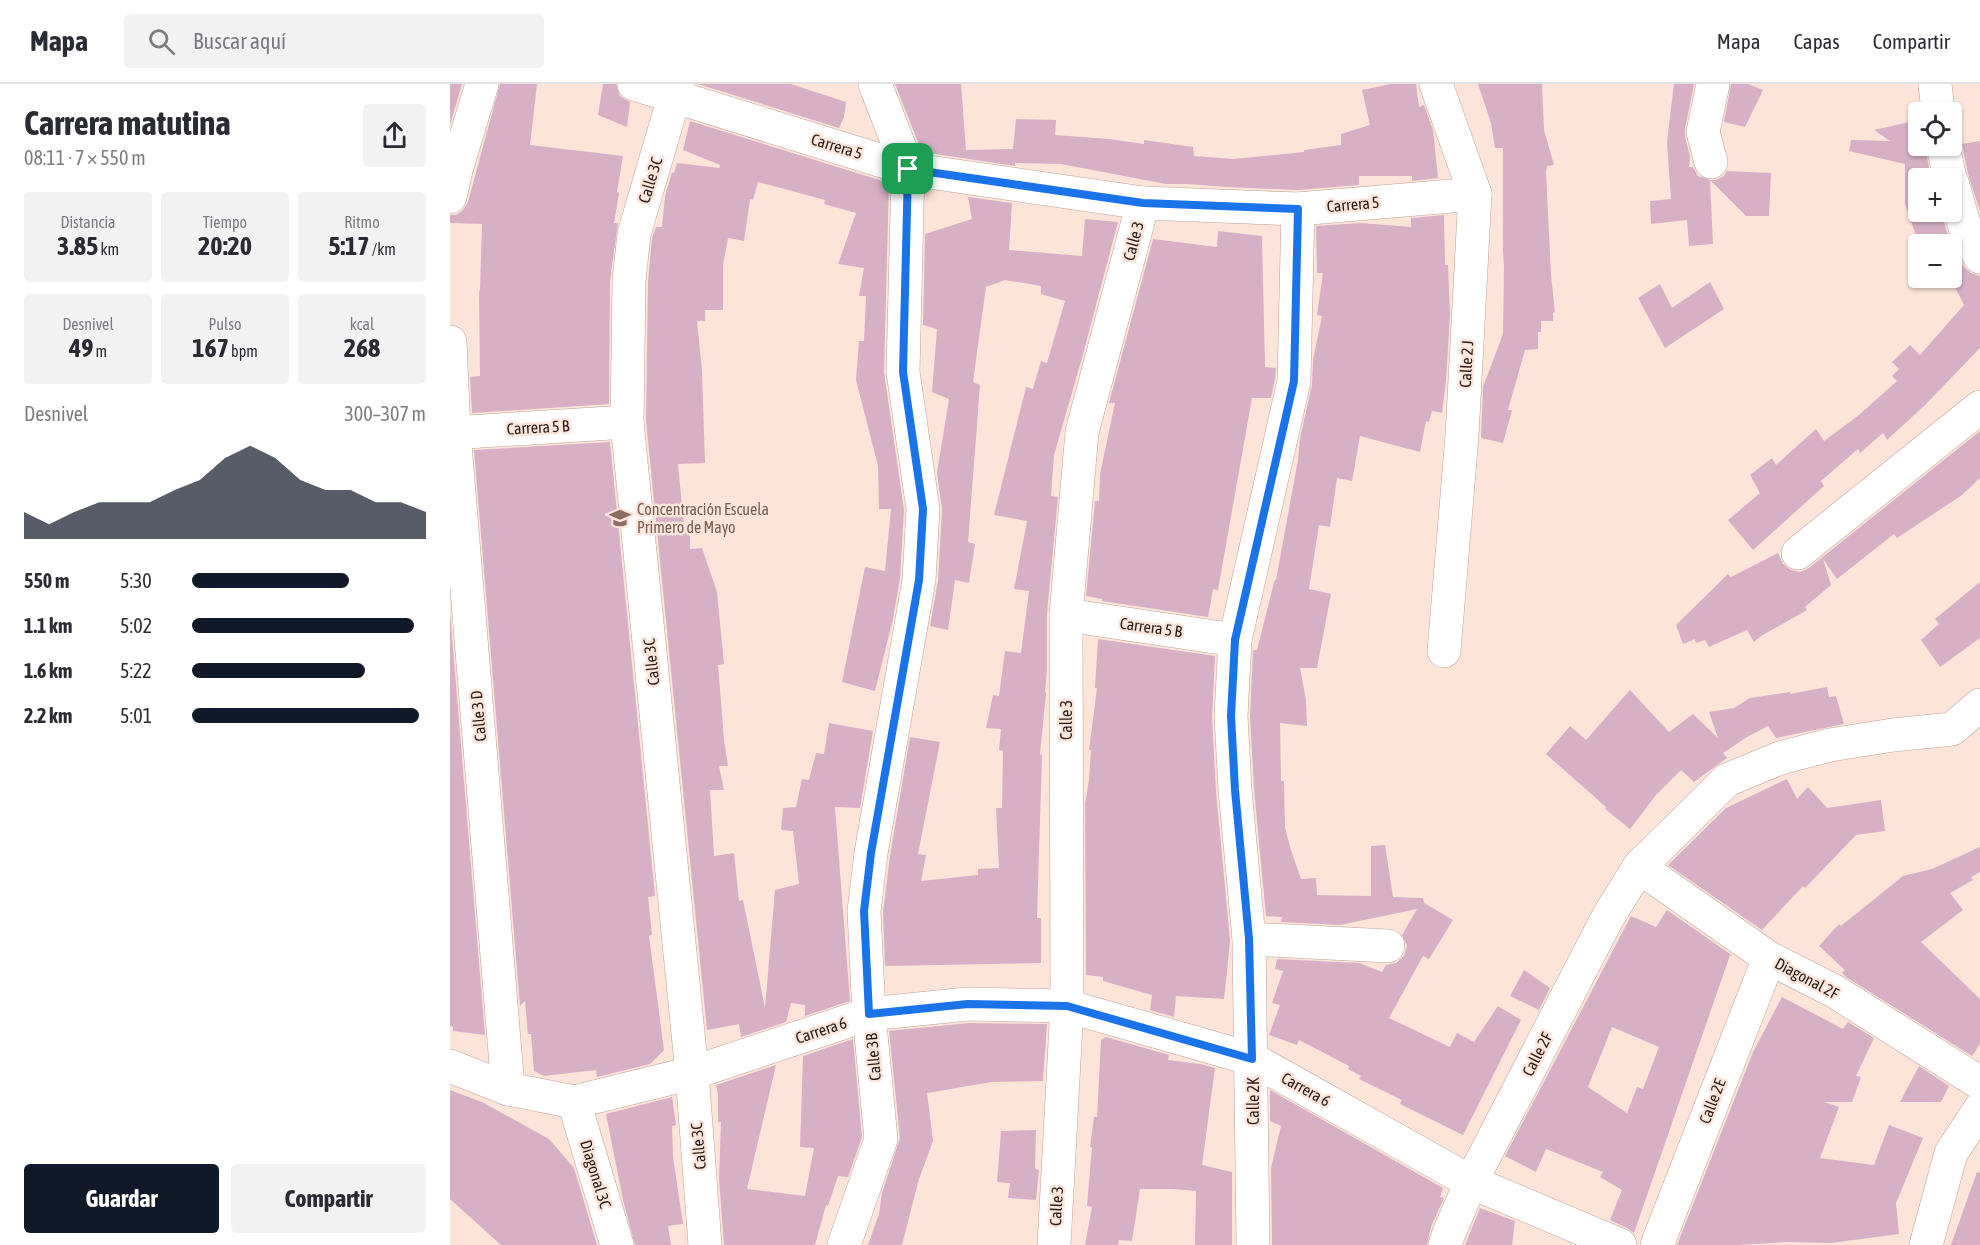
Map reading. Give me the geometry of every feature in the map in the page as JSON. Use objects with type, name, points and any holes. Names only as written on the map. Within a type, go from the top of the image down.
[{"type":"street","points":[[450,197],[482,84]]},
{"type":"street","name":"Carrera 5","points":[[634,84],[676,90],[908,169],[1143,203],[1298,209],[1475,194]]},
{"type":"street","name":"Calle 3B","points":[[844,1245],[881,1139],[869,1014],[864,911],[871,853],[919,580],[923,509],[903,372],[908,169],[875,84]]},
{"type":"street","name":"Calle 2 J","points":[[1436,84],[1475,194],[1462,436],[1443,651]]},
{"type":"street","points":[[1712,162],[1703,132],[1713,84]]},
{"type":"street","points":[[1935,84],[1937,102]]},
{"type":"street","name":"Calle 3C","points":[[676,90],[634,234],[629,281],[627,422],[692,1073],[705,1245]]},
{"type":"street","name":"Calle 3","points":[[1054,1245],[1067,1006],[1066,615],[1082,432],[1143,203]]},
{"type":"street","name":"Calle 2K","points":[[1254,1245],[1249,939],[1235,790],[1231,716],[1235,640],[1294,381],[1298,209]]},
{"type":"street","points":[[1962,217],[1967,234],[1980,257]]},
{"type":"street","name":"Calle 3 D","points":[[450,342],[452,433],[508,1089]]},
{"type":"street","points":[[1798,553],[1980,407]]},
{"type":"street","name":"Carrera 5 B","points":[[452,433],[627,422]]},
{"type":"street","name":"Carrera 5 B","points":[[1066,615],[1235,640]]},
{"type":"street","name":"Calle 2F","points":[[1445,1245],[1471,1182],[1608,917],[1639,867],[1727,780],[1780,758],[1830,745],[1952,729],[1980,705]]},
{"type":"street","name":"Diagonal 2F","points":[[1639,867],[1768,958],[1834,991],[1980,1083]]},
{"type":"street","points":[[1249,939],[1388,946]]},
{"type":"street","name":"Calle 2E","points":[[1657,1245],[1768,958]]},
{"type":"street","name":"Carrera 6","points":[[450,1066],[508,1089],[574,1102],[692,1073],[869,1014],[968,1004],[1067,1006],[1252,1059],[1471,1182],[1620,1245]]},
{"type":"street","name":"Diagonal 3C","points":[[574,1102],[617,1245]]},
{"type":"street","points":[[1926,1245],[1951,1153],[1980,1109]]},
{"type":"building","points":[[450,84],[462,84],[450,125]]},
{"type":"building","points":[[500,84],[537,84],[530,145],[623,156],[617,192],[619,193],[614,223],[618,223],[610,281],[609,404],[472,413],[470,377],[480,376],[479,292],[482,224],[450,223],[450,215],[456,215],[463,210],[468,202]]},
{"type":"building","points":[[603,84],[616,84],[620,96],[630,102],[627,127],[598,115]]},
{"type":"building","points":[[698,84],[791,84],[846,102],[844,117],[839,128]]},
{"type":"building","points":[[895,84],[961,84],[966,150],[1013,149],[1016,119],[1056,120],[1055,135],[1144,144],[1144,140],[1193,147],[1194,156],[1234,159],[1304,152],[1304,150],[1341,145],[1341,134],[1370,125],[1362,90],[1391,84],[1416,84],[1419,107],[1424,105],[1433,130],[1438,178],[1412,181],[1412,176],[1359,176],[1359,185],[1298,190],[1166,184],[1061,164],[1015,163],[1015,166],[922,152]]},
{"type":"building","points":[[1478,84],[1542,84],[1544,130],[1554,165],[1547,166],[1546,172],[1555,312],[1553,321],[1541,321],[1541,332],[1538,332],[1538,349],[1525,350],[1508,410],[1512,410],[1503,443],[1481,438],[1483,387],[1503,334],[1503,148],[1495,148],[1491,123]]},
{"type":"building","points":[[1674,84],[1694,84],[1685,136],[1690,157],[1689,167],[1693,167],[1698,176],[1710,180],[1713,244],[1689,246],[1687,220],[1651,224],[1650,201],[1671,199],[1667,142]]},
{"type":"building","points":[[1731,84],[1748,84],[1763,90],[1745,127],[1724,122]]},
{"type":"building","points":[[690,121],[889,183],[884,372],[904,510],[900,578],[893,619],[875,691],[842,682],[865,567],[885,571],[891,509],[879,509],[878,466],[856,380],[859,341],[864,341],[866,296],[859,296],[864,268],[838,264],[856,213],[824,204],[825,200],[758,182],[753,200],[750,199],[744,241],[728,238],[723,265],[723,310],[705,310],[705,321],[697,321],[702,371],[705,463],[678,464],[684,526],[690,525],[690,549],[702,548],[717,592],[724,664],[718,665],[728,766],[719,766],[724,790],[710,790],[714,856],[734,853],[739,901],[743,900],[765,1008],[775,890],[799,884],[793,831],[781,830],[783,808],[796,807],[802,779],[809,780],[816,753],[824,754],[829,723],[873,731],[860,808],[835,807],[850,1001],[805,1016],[805,1005],[791,1003],[786,1022],[741,1037],[739,1024],[707,1030],[646,421],[648,282],[652,238],[656,227],[662,227],[665,196],[677,163],[719,168],[720,165],[683,150]]},
{"type":"building","points":[[1908,122],[1908,156],[1927,156],[1929,168],[1908,168],[1908,213],[1905,204],[1905,164],[1849,151],[1851,140],[1890,141],[1874,130]]},
{"type":"building","points":[[1980,141],[1980,211],[1968,174],[1962,144]]},
{"type":"building","points":[[1727,171],[1771,173],[1769,216],[1746,216],[1710,180],[1724,176]]},
{"type":"building","points":[[968,197],[1012,203],[1009,250],[1082,256],[1085,219],[1118,222],[1054,455],[1051,496],[1058,497],[1047,613],[1046,693],[1040,754],[1042,755],[1037,918],[1041,918],[1041,963],[885,966],[883,912],[910,737],[940,742],[918,854],[926,855],[921,881],[978,875],[978,869],[999,868],[996,808],[1002,808],[1003,751],[999,750],[1001,729],[986,728],[993,695],[999,696],[1005,651],[1021,653],[1029,591],[1014,589],[1027,521],[994,515],[1026,387],[1033,389],[1041,361],[1047,363],[1065,301],[1041,294],[1041,286],[1005,280],[986,287],[973,382],[980,385],[968,542],[975,544],[969,583],[955,580],[948,630],[930,626],[938,581],[942,510],[937,473],[949,399],[932,392],[937,329],[923,325],[925,234],[972,219]]},
{"type":"building","points":[[1444,215],[1445,265],[1448,265],[1450,314],[1442,413],[1432,411],[1429,422],[1426,421],[1420,452],[1360,436],[1352,481],[1337,478],[1330,527],[1319,525],[1309,589],[1331,594],[1317,668],[1300,668],[1306,700],[1307,726],[1280,723],[1281,781],[1284,781],[1285,828],[1291,850],[1301,879],[1316,878],[1317,895],[1371,896],[1371,846],[1385,845],[1393,897],[1423,898],[1424,903],[1453,920],[1429,959],[1423,956],[1389,1018],[1450,1047],[1457,1033],[1474,1042],[1498,1006],[1521,1020],[1463,1135],[1400,1104],[1402,1100],[1359,1079],[1361,1076],[1348,1069],[1349,1066],[1299,1040],[1297,1045],[1269,1035],[1280,1005],[1272,1003],[1283,971],[1275,969],[1277,959],[1359,963],[1382,972],[1386,965],[1396,963],[1404,956],[1407,946],[1402,935],[1417,909],[1340,925],[1281,922],[1282,917],[1266,916],[1254,789],[1250,716],[1253,650],[1257,650],[1276,580],[1300,438],[1312,385],[1313,360],[1322,316],[1317,315],[1323,273],[1317,273],[1316,226],[1361,223],[1411,227],[1411,218]]},
{"type":"building","points":[[1911,222],[1944,222],[1948,234],[1916,234]]},
{"type":"building","points":[[1218,231],[1262,236],[1265,367],[1276,368],[1271,398],[1252,398],[1218,590],[1213,589],[1208,617],[1102,601],[1102,599],[1086,596],[1095,501],[1099,501],[1100,474],[1115,403],[1109,403],[1153,239],[1217,247]]},
{"type":"building","points":[[1962,263],[1971,273],[1980,276],[1980,348],[1925,405],[1887,440],[1883,433],[1860,453],[1858,449],[1821,481],[1824,486],[1753,550],[1728,520],[1760,493],[1750,475],[1772,458],[1776,465],[1816,429],[1824,441],[1859,415],[1897,381],[1892,376],[1899,369],[1892,362],[1910,345],[1920,355],[1964,305],[1956,288],[1962,288]]},
{"type":"building","points":[[1710,282],[1724,309],[1665,348],[1638,298],[1660,284],[1672,308]]},
{"type":"building","points":[[1980,431],[1980,478],[1962,495],[1897,538],[1894,534],[1837,579],[1823,559],[1831,585],[1805,607],[1807,610],[1754,642],[1747,630],[1709,647],[1705,640],[1696,643],[1695,639],[1683,644],[1676,625],[1728,574],[1731,577],[1778,553],[1783,564],[1791,570],[1800,572],[1809,568]]},
{"type":"building","points":[[610,442],[655,896],[648,897],[652,935],[649,936],[664,1050],[650,1064],[597,1077],[596,1070],[544,1076],[534,1071],[525,1001],[520,1006],[474,450]]},
{"type":"building","points":[[1980,582],[1980,638],[1940,667],[1921,640],[1939,624],[1935,619]]},
{"type":"building","points":[[450,612],[485,1035],[453,1031],[453,1027],[450,1026]]},
{"type":"building","points":[[1098,639],[1215,656],[1212,717],[1216,791],[1230,940],[1224,999],[1176,996],[1174,1017],[1150,1010],[1152,995],[1103,981],[1103,977],[1086,975],[1085,804],[1097,688],[1095,688]]},
{"type":"building","points":[[1827,687],[1829,697],[1836,696],[1844,724],[1776,738],[1768,726],[1723,753],[1727,758],[1694,782],[1681,770],[1656,795],[1630,829],[1546,754],[1570,726],[1586,740],[1630,690],[1669,732],[1693,714],[1718,738],[1709,712],[1734,708],[1750,698]]},
{"type":"building","points":[[1787,779],[1797,799],[1808,787],[1827,808],[1881,800],[1885,831],[1856,835],[1805,888],[1803,886],[1762,930],[1668,865],[1726,808]]},
{"type":"building","points":[[1980,847],[1980,872],[1971,877],[1973,880],[1950,893],[1963,910],[1921,942],[1980,999],[1980,1044],[1972,1056],[1846,977],[1842,973],[1845,970],[1819,946],[1839,924],[1841,926],[1903,876],[1932,869]]},
{"type":"building","points":[[1667,910],[1733,956],[1730,955],[1634,1233],[1610,1220],[1622,1190],[1600,1177],[1603,1172],[1546,1149],[1536,1172],[1505,1156],[1631,916],[1656,927]],"holes":[[[1612,1027],[1659,1047],[1643,1089],[1637,1087],[1627,1113],[1588,1087]]]},
{"type":"building","points":[[1524,970],[1550,988],[1539,1010],[1510,996]]},
{"type":"building","points":[[1782,997],[1843,1029],[1848,1022],[1874,1038],[1856,1076],[1861,1077],[1852,1102],[1824,1102],[1839,1107],[1820,1158],[1874,1165],[1889,1125],[1923,1138],[1896,1203],[1899,1234],[1831,1243],[1677,1245],[1753,1052]]},
{"type":"building","points":[[969,1023],[1047,1024],[1043,1081],[992,1082],[927,1093],[933,1141],[919,1179],[902,1245],[868,1245],[900,1138],[889,1031]]},
{"type":"building","points":[[1106,1037],[1169,1055],[1168,1060],[1215,1068],[1202,1165],[1232,1172],[1232,1245],[1195,1245],[1196,1191],[1140,1189],[1132,1241],[1119,1240],[1118,1245],[1085,1245],[1092,1207],[1087,1206],[1092,1147],[1090,1147],[1094,1117],[1097,1117],[1101,1040]]},
{"type":"building","points":[[853,1039],[862,1137],[848,1177],[838,1176],[828,1206],[826,1205],[815,1245],[724,1245],[719,1179],[721,1122],[718,1122],[716,1085],[776,1065],[747,1189],[805,1196],[814,1148],[800,1147],[803,1056]]},
{"type":"building","points":[[1919,1066],[1949,1086],[1941,1102],[1900,1102]]},
{"type":"building","points":[[450,1090],[482,1102],[549,1139],[574,1168],[597,1245],[501,1245],[450,1199]]},
{"type":"building","points":[[1270,1090],[1443,1188],[1440,1197],[1444,1198],[1431,1227],[1427,1245],[1272,1245],[1271,1168],[1281,1126],[1270,1121]]},
{"type":"building","points":[[672,1097],[676,1125],[672,1126],[673,1157],[683,1224],[668,1226],[671,1245],[635,1245],[623,1200],[606,1114]]},
{"type":"building","points":[[1036,1130],[1035,1169],[1039,1170],[1036,1200],[1008,1198],[1010,1183],[997,1182],[1001,1131]]},
{"type":"building","points":[[1977,1172],[1980,1173],[1980,1245],[1951,1245]]},
{"type":"building","points":[[1480,1208],[1515,1221],[1512,1245],[1465,1245]]},
{"type":"place","name":"Concentración Escuela Primero de Mayo","points":[[620,518]]},
{"type":"route","points":[[908,169],[1143,203],[1298,209],[1294,381],[1235,640],[1231,716],[1235,790],[1249,939],[1252,1059],[1067,1006],[968,1004],[869,1014],[864,911],[871,853],[919,580],[923,509],[903,372],[908,169]]}]
